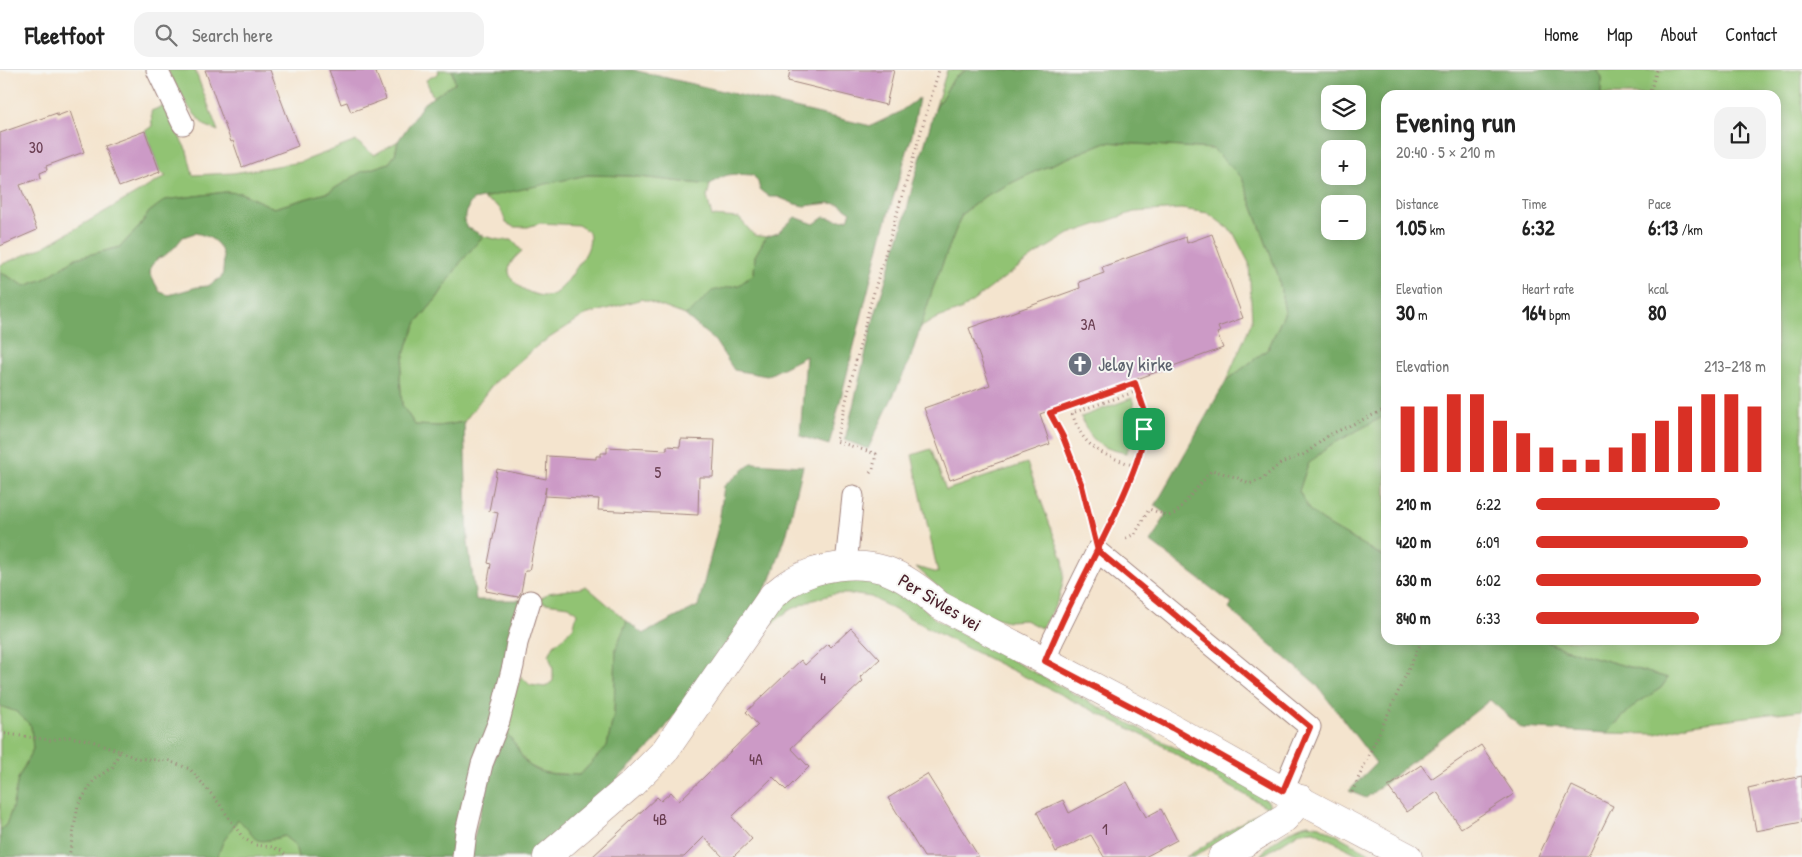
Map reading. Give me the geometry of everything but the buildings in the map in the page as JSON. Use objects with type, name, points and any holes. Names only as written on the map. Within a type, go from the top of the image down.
[{"type":"street","name":"Per Sivles vei","points":[[547,857],[632,784],[664,752],[773,595],[792,581],[806,575],[846,565],[885,570],[920,588],[939,605],[1172,728],[1408,857]]},
{"type":"street","points":[[1222,857],[1285,818],[1292,795]]},
{"type":"lane","points":[[157,70],[182,124]]},
{"type":"lane","points":[[846,565],[853,496]]},
{"type":"lane","points":[[1045,661],[1053,640],[1098,551],[1310,727],[1292,795]]},
{"type":"lane","points":[[463,857],[466,832],[482,764],[502,712],[517,643],[530,601]]},
{"type":"path","points":[[876,454],[836,441],[869,309],[939,70]]},
{"type":"path","points":[[1651,90],[1657,70]]},
{"type":"path","points":[[1134,381],[1145,412],[1144,438],[1131,480],[1098,551],[1082,486],[1063,437],[1050,411],[1134,381]]},
{"type":"path","points":[[1135,466],[1103,455],[1092,447],[1082,436],[1072,413],[1138,391]]},
{"type":"path","points":[[1098,551],[1135,534],[1149,508],[1169,516],[1176,513],[1212,470],[1238,478],[1249,484],[1262,479],[1281,463],[1305,454],[1329,435],[1381,410]]},
{"type":"path","points":[[1340,820],[1420,645]]},
{"type":"path","points":[[0,732],[50,740],[69,736],[89,740],[136,758],[169,761],[190,769],[218,802],[244,838],[255,845],[272,847],[282,851],[287,857]]},
{"type":"path","points":[[69,857],[78,805],[94,780],[112,768],[120,751]]},
{"type":"green space","points":[[167,70],[195,70],[218,131],[204,125],[190,109]]},
{"type":"green space","points":[[438,70],[452,70],[455,83],[433,97],[426,80],[439,73]]},
{"type":"green space","points":[[452,70],[633,70],[871,126],[898,113],[919,98],[912,135],[882,235],[829,445],[800,436],[806,356],[767,376],[734,370],[715,341],[685,315],[693,310],[712,291],[739,285],[754,274],[755,256],[766,237],[778,233],[795,217],[814,224],[824,217],[840,220],[848,219],[851,212],[839,204],[829,203],[804,206],[778,197],[769,197],[760,190],[758,182],[753,175],[740,174],[725,176],[710,185],[630,176],[587,175],[473,200],[469,205],[464,221],[467,227],[483,236],[460,263],[437,298],[417,322],[405,351],[400,376],[402,405],[415,425],[439,426],[464,422],[468,543],[476,600],[523,600],[457,857],[298,857],[295,845],[284,836],[260,841],[238,819],[223,842],[217,857],[0,857],[0,830],[6,825],[12,809],[18,779],[33,749],[31,726],[17,712],[0,706],[0,272],[25,286],[44,279],[76,258],[120,247],[140,226],[149,212],[165,200],[225,192],[241,193],[274,208],[329,192],[361,172],[389,163],[395,155],[398,141],[424,103],[455,83]],"holes":[[[195,233],[204,235],[216,242],[220,247],[223,260],[222,277],[208,286],[169,295],[160,292],[150,274],[151,266],[158,258],[164,256],[175,247],[183,237]]]},
{"type":"green space","points":[[947,70],[966,70],[954,78],[935,109]]},
{"type":"green space","points":[[966,70],[1596,70],[1601,77],[1601,90],[1381,90],[1381,418],[1329,446],[1308,464],[1299,491],[1309,510],[1330,526],[1381,555],[1381,645],[1554,645],[1668,678],[1661,688],[1636,704],[1606,733],[1522,728],[1490,700],[1366,798],[1349,791],[1376,763],[1316,684],[1229,609],[1232,604],[1151,542],[1166,514],[1155,506],[1226,381],[1268,349],[1285,312],[1278,275],[1242,178],[1213,149],[1106,142],[1034,172],[985,196],[962,214],[933,288],[910,360],[868,449],[845,440],[874,318],[905,218],[935,109],[954,78]]},
{"type":"green space","points":[[1596,70],[1802,70],[1802,710],[1691,724],[1656,734],[1606,733],[1636,704],[1661,688],[1668,678],[1554,645],[1781,645],[1781,90],[1601,90],[1601,77]]},
{"type":"green space","points":[[163,106],[187,151],[193,175],[233,173],[301,162],[356,141],[374,155],[398,141],[395,155],[389,163],[361,172],[329,192],[274,208],[241,193],[225,192],[166,200],[149,212],[140,226],[120,247],[76,258],[44,279],[25,286],[0,272],[0,265],[44,247],[166,176],[160,172],[145,131],[152,126],[151,111]]},
{"type":"green space","points":[[1106,142],[1213,149],[1242,178],[1278,275],[1285,312],[1268,349],[1226,381],[1252,321],[1249,263],[1233,232],[1208,213],[1181,209],[1134,212],[1069,234],[1035,255],[961,310],[935,319],[920,328],[933,288],[962,214],[985,196],[1034,172]]},
{"type":"green space","points":[[587,175],[630,176],[710,185],[707,197],[712,216],[739,218],[754,235],[766,237],[755,256],[754,274],[740,285],[730,288],[685,315],[642,299],[585,315],[537,346],[492,385],[464,422],[439,426],[415,425],[402,405],[400,376],[405,351],[417,322],[437,298],[460,263],[483,236],[500,240],[512,240],[522,251],[510,264],[510,276],[526,291],[541,296],[554,294],[562,288],[588,249],[589,232],[578,225],[540,223],[528,227],[514,227],[506,223],[499,207],[483,199],[498,193]]},
{"type":"green space","points":[[1132,398],[1135,426],[1132,440],[1126,453],[1103,446],[1093,438],[1081,417]]},
{"type":"green space","points":[[1381,418],[1381,555],[1330,526],[1309,510],[1299,491],[1308,464],[1329,446]]},
{"type":"green space","points":[[931,449],[946,490],[1027,463],[1063,560],[1064,570],[1062,588],[1056,605],[1041,628],[1025,620],[1008,621],[977,613],[948,596],[916,567],[938,573],[912,455]]},
{"type":"green space","points":[[752,463],[803,466],[787,533],[771,579],[759,599],[654,743],[564,832],[531,857],[469,857],[501,731],[510,737],[526,762],[535,769],[554,774],[580,775],[607,746],[614,713],[616,648],[627,621],[643,634],[698,606],[719,523],[724,486]]},
{"type":"green space","points":[[860,577],[890,583],[915,599],[935,619],[1248,787],[1268,801],[1271,809],[1194,857],[1186,857],[1267,807],[1209,775],[1160,744],[945,637],[871,597],[834,594],[810,601],[788,611],[768,627],[764,625],[767,616],[809,585],[832,578]]},
{"type":"green space","points":[[586,586],[627,621],[616,648],[614,713],[607,746],[580,775],[545,773],[530,766],[501,731],[521,676],[530,685],[545,687],[553,681],[553,669],[549,655],[554,645],[574,626],[577,613],[569,606],[536,602],[548,593]]},
{"type":"green space","points":[[0,706],[17,712],[31,726],[33,749],[18,779],[12,809],[6,825],[0,830]]},
{"type":"green space","points":[[238,819],[260,841],[284,836],[295,845],[298,857],[217,857],[223,842]]},
{"type":"green space","points":[[1307,824],[1320,826],[1377,857],[1363,857],[1314,831],[1300,832],[1260,857],[1280,837]]},
{"type":"place","name":"Jeløy kirke","points":[[1080,364]]},
{"type":"route","points":[[1144,429],[1144,438],[1131,480],[1098,551],[1053,640],[1045,661],[1172,728],[1283,791],[1310,727],[1098,551],[1082,486],[1063,437],[1050,413],[1135,383],[1145,412],[1144,429]]}]
